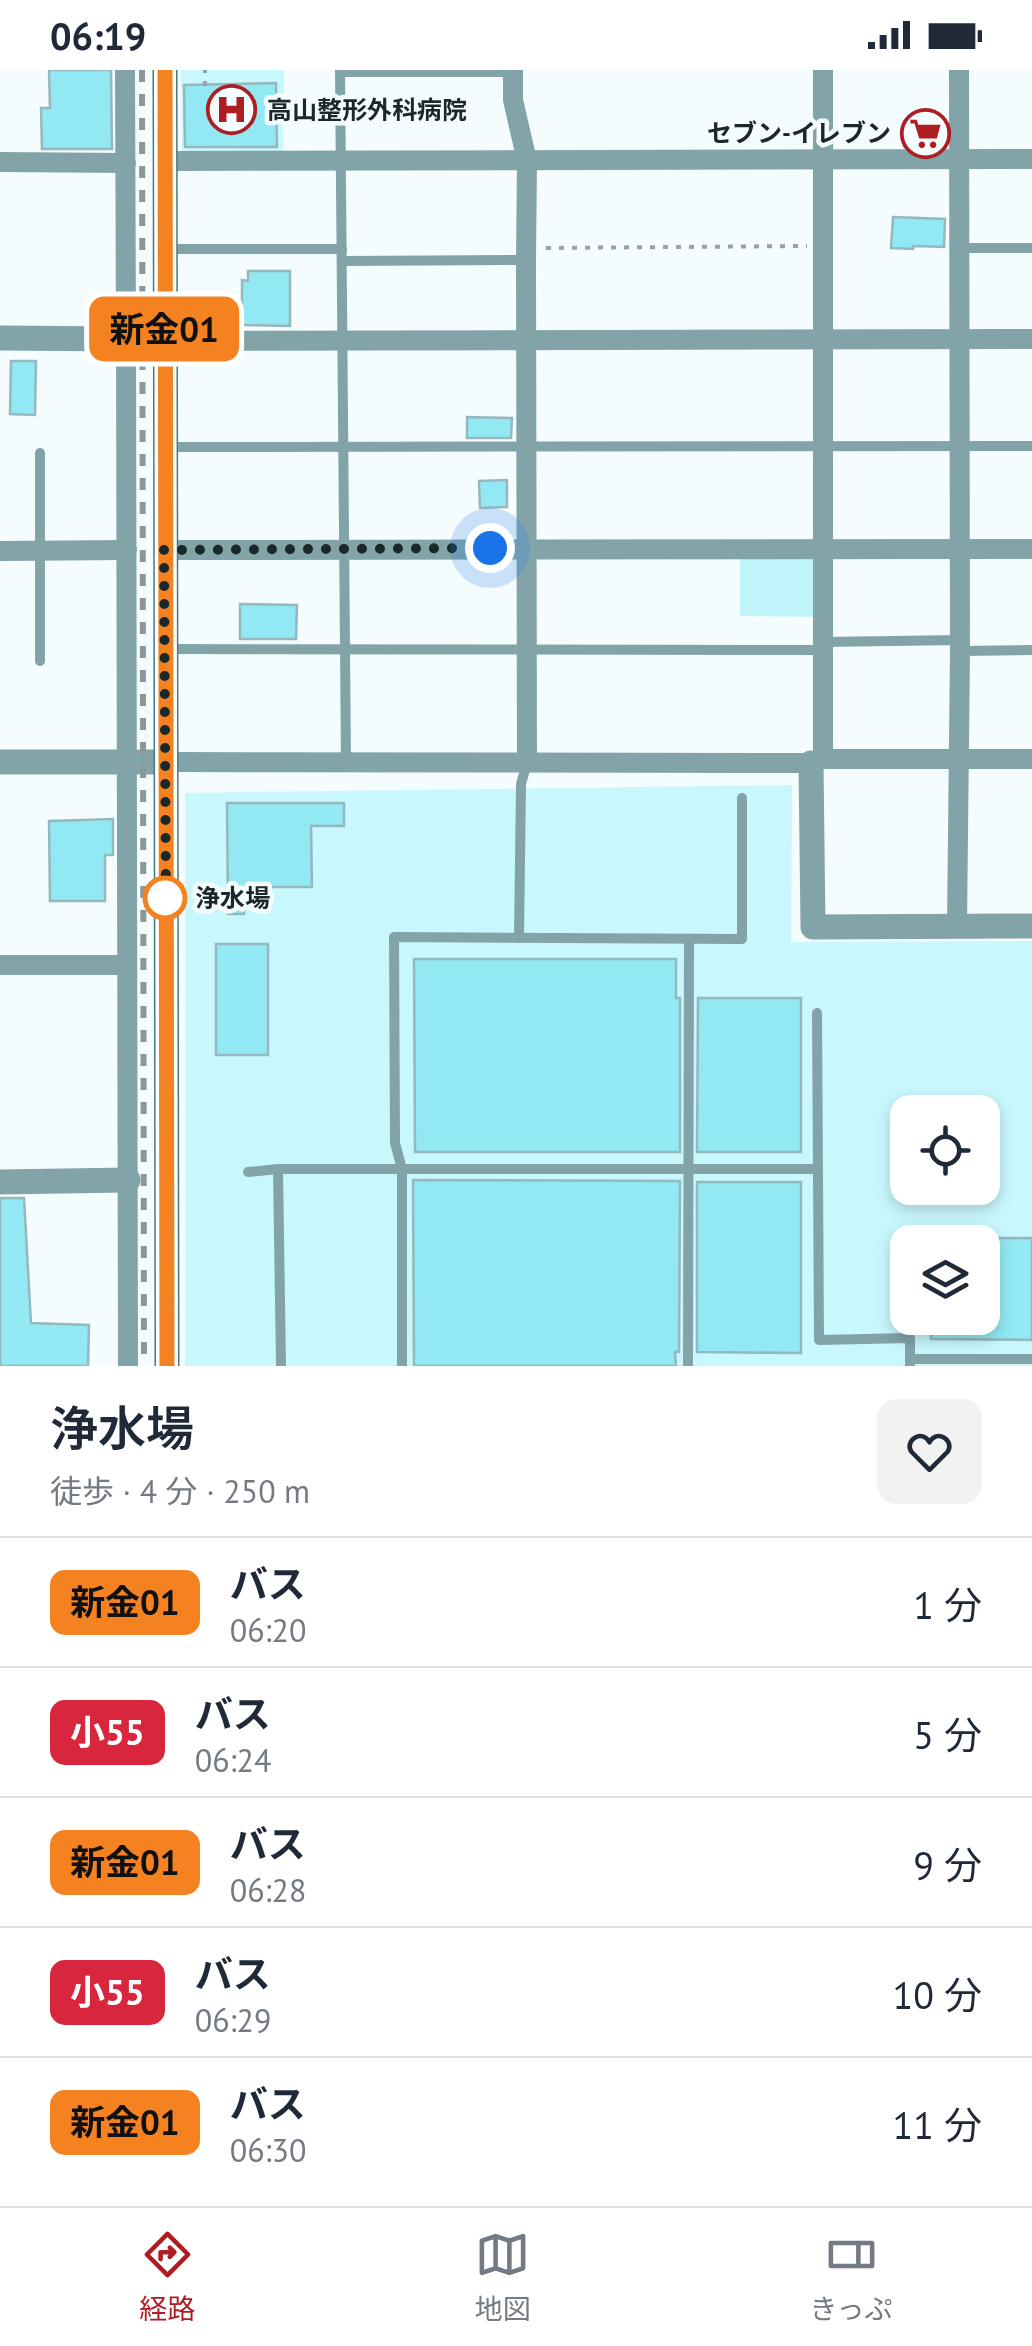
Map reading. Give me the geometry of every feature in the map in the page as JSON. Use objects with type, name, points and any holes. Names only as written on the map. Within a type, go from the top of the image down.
[{"type":"main road","points":[[165,70],[167,1366]]},
{"type":"street","points":[[125,70],[128,1366]]},
{"type":"street","points":[[824,70],[823,646],[813,927],[1032,926]]},
{"type":"street","points":[[957,926],[958,70]]},
{"type":"street","points":[[513,71],[513,100],[527,161],[527,763]]},
{"type":"street","points":[[165,160],[1032,160]]},
{"type":"street","points":[[0,162],[126,163]]},
{"type":"street","points":[[0,338],[123,339]]},
{"type":"street","points":[[164,341],[1032,339]]},
{"type":"street","points":[[164,550],[1032,549]]},
{"type":"street","points":[[0,551],[126,550]]},
{"type":"street","points":[[0,762],[346,764],[1032,759]]},
{"type":"street","points":[[0,965],[127,965]]},
{"type":"street","points":[[0,1182],[128,1180]]},
{"type":"lane","points":[[346,764],[340,71],[513,71]]},
{"type":"lane","points":[[958,248],[1032,248]]},
{"type":"lane","points":[[164,250],[342,255],[526,254]]},
{"type":"lane","points":[[164,447],[1032,446]]},
{"type":"lane","points":[[40,453],[40,661]]},
{"type":"lane","points":[[164,649],[960,646],[1032,650]]},
{"type":"lane","points":[[520,938],[521,784],[527,763]]},
{"type":"lane","points":[[402,1366],[402,1169],[395,1144],[394,937],[742,939],[742,798]]},
{"type":"lane","points":[[688,1366],[689,939]]},
{"type":"lane","points":[[816,1013],[819,1340],[910,1338],[910,1362],[1032,1359]]},
{"type":"lane","points":[[278,1169],[281,1366]]},
{"type":"lane","points":[[248,1172],[818,1169]]},
{"type":"path","points":[[205,70],[205,86]]},
{"type":"path","points":[[526,254],[824,246]]},
{"type":"shaded area","name":"高山整形外科病院","points":[[181,70],[284,70],[283,151],[182,151]]},
{"type":"shaded area","points":[[819,557],[820,617],[740,616],[740,558]]},
{"type":"shaded area","points":[[792,785],[791,942],[1032,941],[1032,1366],[185,1366],[185,793]]},
{"type":"building","points":[[49,70],[111,70],[112,149],[42,149],[41,108],[50,108]]},
{"type":"building","name":"高山整形外科病院","points":[[276,83],[277,147],[185,147],[184,85]]},
{"type":"building","points":[[904,121],[945,121],[944,145],[904,146]]},
{"type":"building","points":[[893,217],[945,219],[944,247],[891,248]]},
{"type":"building","points":[[248,271],[290,271],[290,326],[242,325],[242,280],[248,281]]},
{"type":"building","points":[[11,361],[36,361],[35,415],[10,414]]},
{"type":"building","points":[[467,417],[512,418],[511,438],[467,438]]},
{"type":"building","points":[[507,480],[507,507],[480,508],[479,481]]},
{"type":"building","points":[[240,604],[297,605],[296,639],[240,639]]},
{"type":"building","points":[[227,803],[344,803],[344,826],[311,826],[312,887],[260,887],[260,903],[244,903],[244,914],[228,914]]},
{"type":"building","points":[[113,819],[113,855],[105,855],[105,901],[50,901],[49,821]]},
{"type":"building","points":[[216,944],[268,944],[268,1055],[216,1055]]},
{"type":"building","points":[[414,959],[676,959],[676,998],[680,998],[680,1152],[415,1152]]},
{"type":"building","points":[[698,998],[801,998],[801,1152],[697,1152]]},
{"type":"building","points":[[413,1180],[680,1181],[676,1366],[414,1366]]},
{"type":"building","points":[[697,1182],[801,1182],[801,1353],[697,1352]]},
{"type":"building","points":[[0,1198],[24,1198],[31,1323],[89,1325],[88,1366],[0,1366]]},
{"type":"building","points":[[1000,1238],[1032,1238],[1032,1340],[931,1339],[931,1335],[1000,1335]]},
{"type":"railway","points":[[142,70],[144,1366]]},
{"type":"bus line","name":"新金01","points":[[165,70],[167,1366]]},
{"type":"place","name":"高山整形外科病院","points":[[232,110]]},
{"type":"place","name":"セブン-イレブン","points":[[926,133]]},
{"type":"place","name":"浄水場","points":[[165,898]]},
{"type":"route","points":[[165,898],[166,913],[164,550],[490,548]]}]
